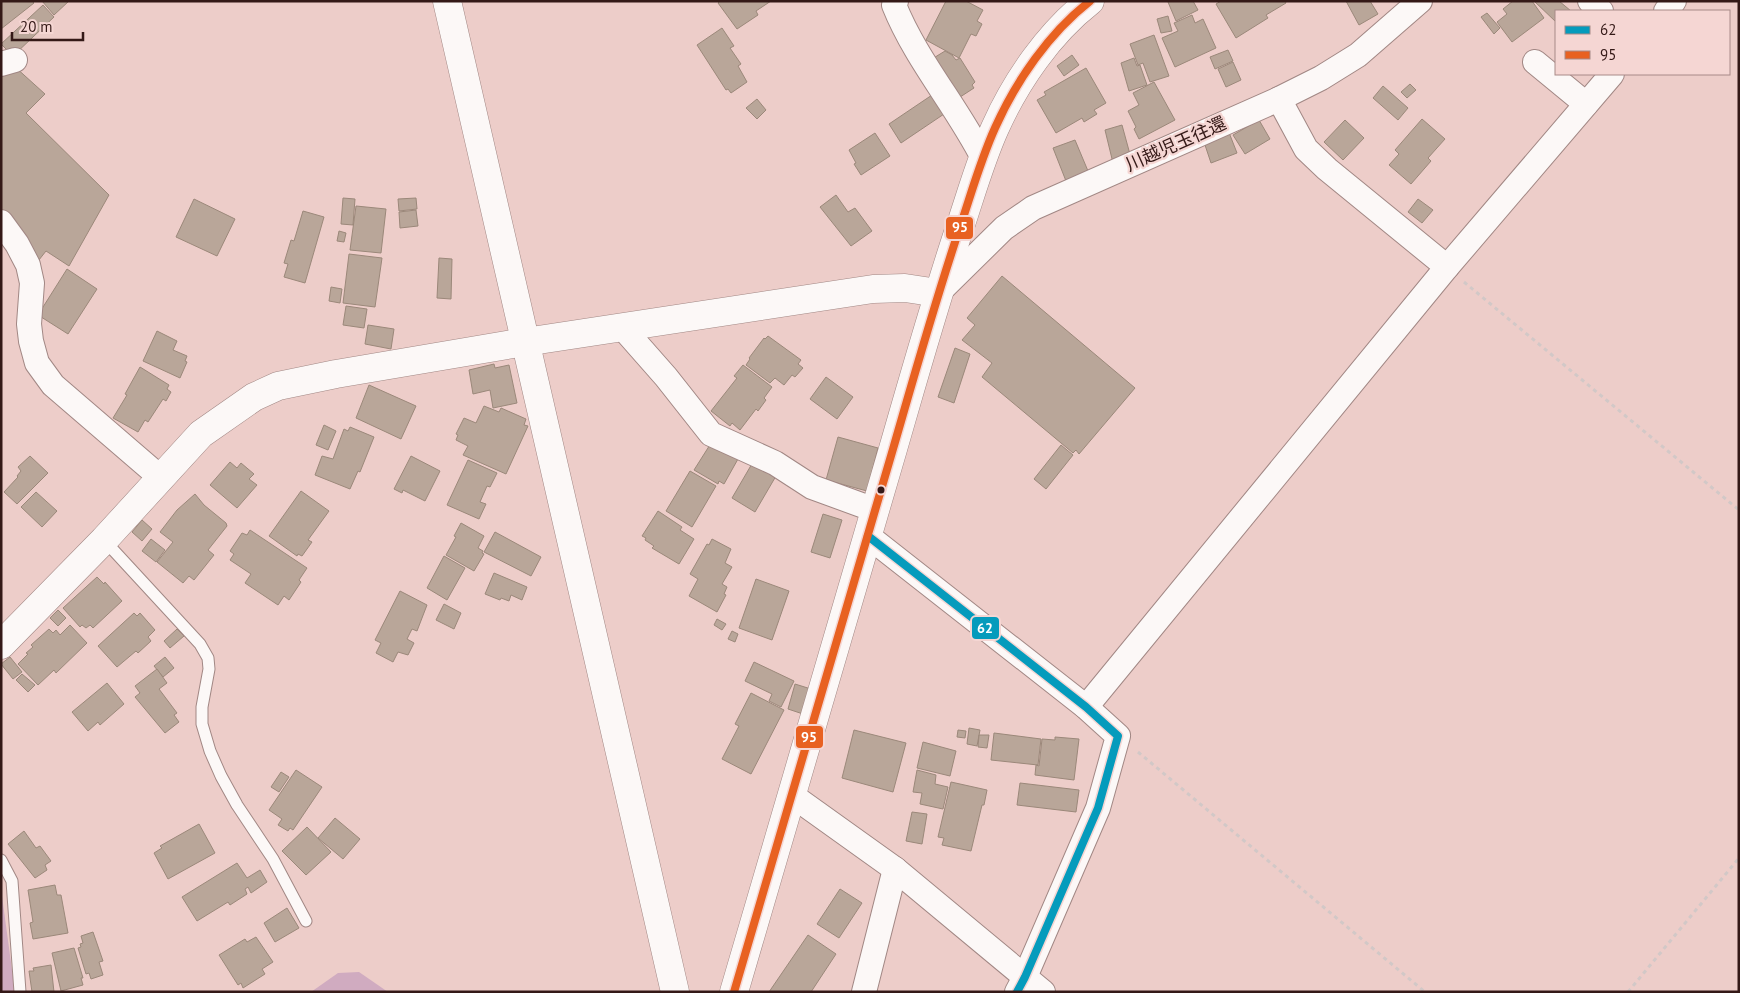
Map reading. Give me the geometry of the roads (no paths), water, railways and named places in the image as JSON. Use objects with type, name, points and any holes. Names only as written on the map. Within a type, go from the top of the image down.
[{"type":"street","points":[[447,1],[675,992]]},
{"type":"street","points":[[734,992],[793,796],[938,293],[983,158],[996,126],[1017,85],[1041,52],[1072,15],[1090,1]]},
{"type":"street","name":"川越児玉往還","points":[[938,293],[1004,228],[1033,208],[1321,78],[1358,55],[1420,1]]},
{"type":"street","points":[[1590,1],[1601,10]]},
{"type":"street","points":[[893,2],[920,56],[970,133],[983,158]]},
{"type":"street","points":[[1535,62],[1586,104]]},
{"type":"street","points":[[1086,707],[1447,267],[1611,75]]},
{"type":"street","points":[[1279,98],[1306,149],[1327,169],[1447,267]]},
{"type":"street","points":[[1,222],[17,244],[28,266],[32,283],[29,324],[37,364],[52,385],[161,478]]},
{"type":"street","points":[[1,645],[104,540],[201,434],[254,397],[278,386],[336,374],[525,342],[873,289],[905,288],[938,293]]},
{"type":"street","points":[[622,327],[666,377],[710,434],[775,463],[812,487],[875,510]]},
{"type":"street","points":[[793,796],[895,869],[1028,987],[1098,808],[1118,736],[1086,707],[868,536]]},
{"type":"street","points":[[864,992],[895,869]]},
{"type":"lane","points":[[104,540],[200,644],[208,658],[209,669],[202,707],[202,724],[210,751],[237,805],[273,859],[306,921]]},
{"type":"lane","points":[[1,860],[12,881],[20,992]]}]
